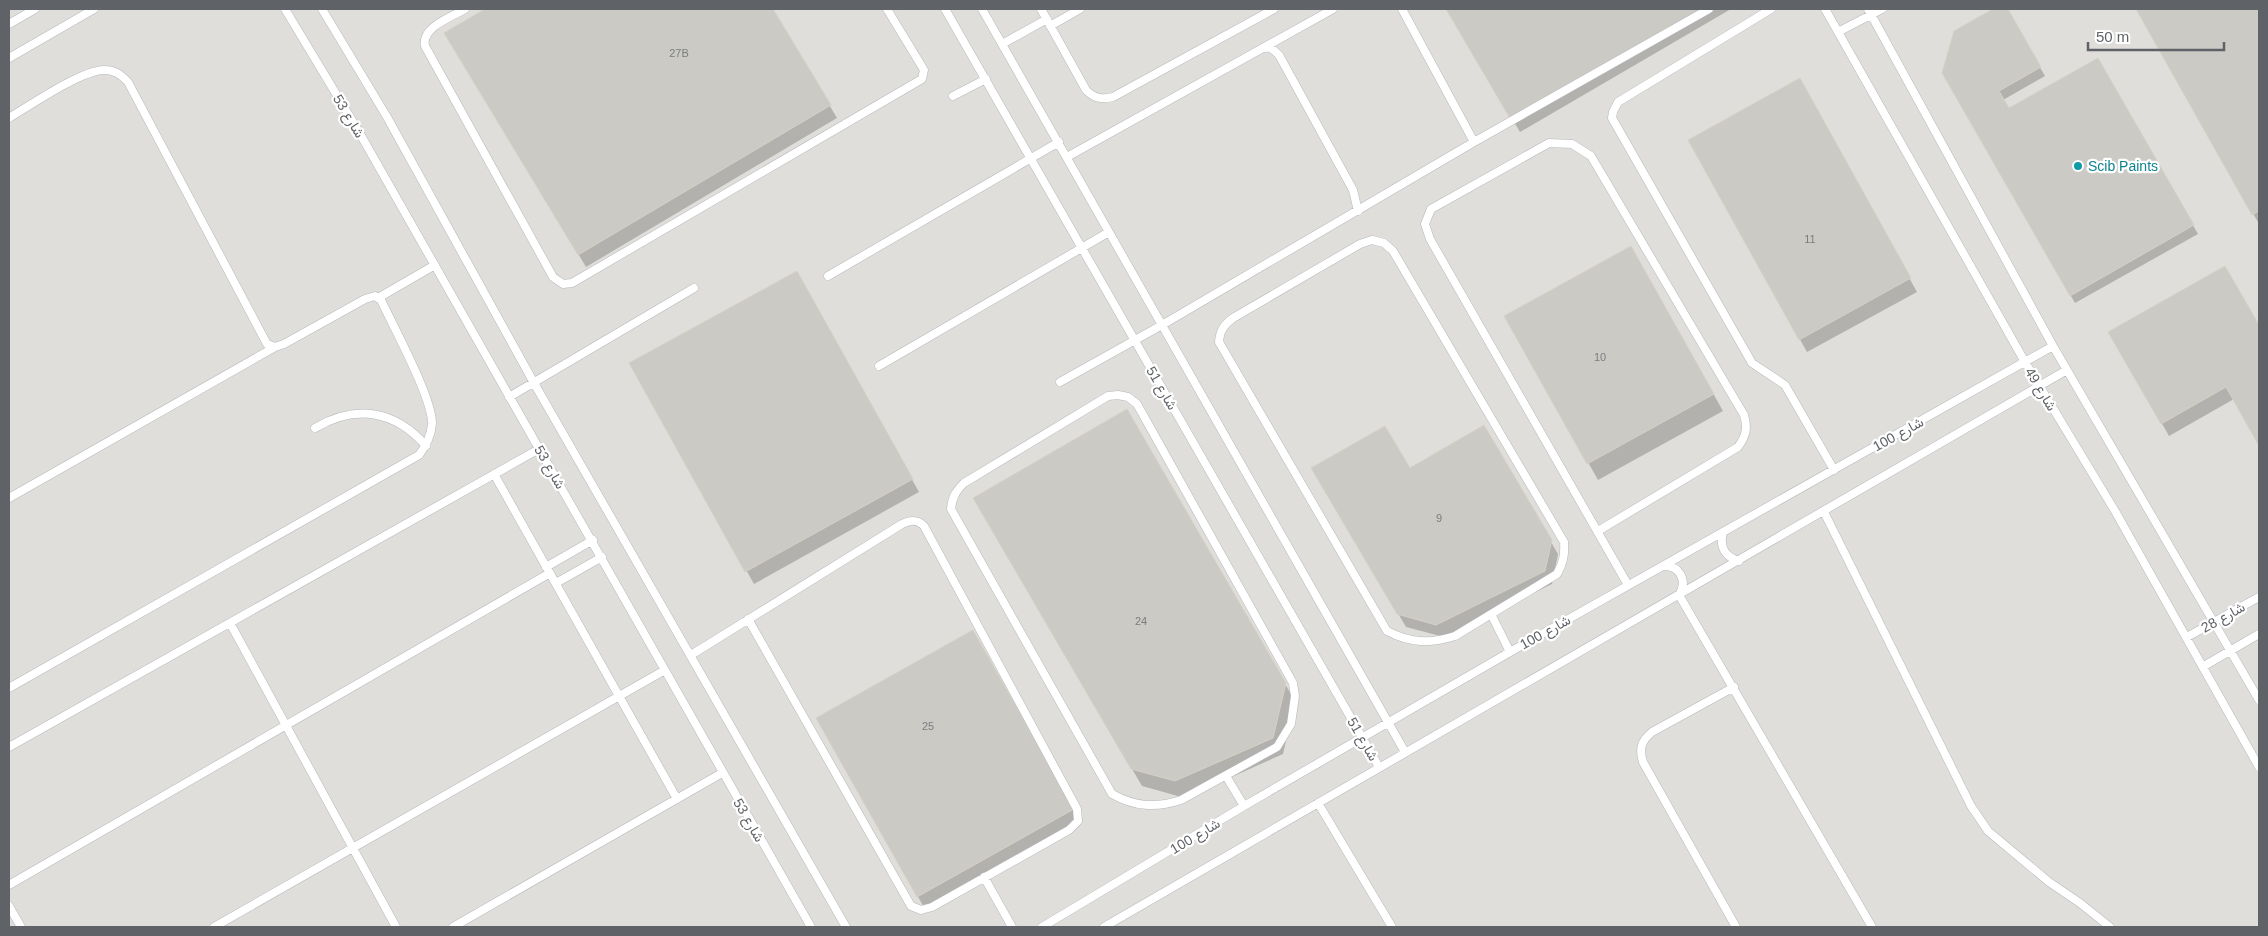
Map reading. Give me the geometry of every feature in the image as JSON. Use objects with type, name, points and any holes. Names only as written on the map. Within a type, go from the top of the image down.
[{"type":"lane","points":[[9,24],[35,9]]},
{"type":"lane","points":[[9,58],[94,9]]},
{"type":"lane","name":"شارع 53","points":[[285,9],[359,132],[509,397],[593,540],[722,773],[811,927]]},
{"type":"lane","name":"شارع 53","points":[[322,9],[387,117],[534,383],[846,927]]},
{"type":"lane","points":[[465,9],[430,30],[425,37],[426,46],[553,277],[563,284],[572,283],[922,79],[924,70],[887,9]]},
{"type":"lane","name":"شارع 51","points":[[945,9],[1379,767]]},
{"type":"lane","points":[[982,9],[1004,44],[1405,752]]},
{"type":"lane","points":[[1041,9],[1086,90],[1098,98],[1106,99],[1113,97],[1274,9]]},
{"type":"lane","points":[[1004,44],[1080,9]]},
{"type":"lane","points":[[1067,157],[1333,9]]},
{"type":"lane","points":[[1402,9],[1474,142]]},
{"type":"lane","points":[[1060,382],[1162,326],[1474,142],[1709,9]]},
{"type":"lane","points":[[1771,9],[1618,102],[1612,118],[1752,363],[1784,385],[1834,470]]},
{"type":"lane","name":"شارع 49","points":[[1825,9],[2025,362],[2115,511],[2204,666],[2259,767]]},
{"type":"lane","points":[[1838,32],[1870,12],[1882,9]]},
{"type":"lane","points":[[1870,12],[2053,346],[2259,700]]},
{"type":"lane","points":[[1265,48],[1270,47],[1279,55],[1353,190],[1358,211]]},
{"type":"lane","points":[[9,118],[84,74],[104,70],[113,71],[128,82],[262,336],[267,344],[275,347]]},
{"type":"lane","points":[[953,96],[986,79]]},
{"type":"lane","points":[[828,276],[1059,142]]},
{"type":"lane","points":[[1598,531],[1738,447],[1746,432],[1746,423],[1744,415],[1591,156],[1572,144],[1549,143],[1431,209],[1424,224],[1430,239],[1628,585]]},
{"type":"lane","points":[[879,366],[1109,232]]},
{"type":"lane","points":[[1372,240],[1384,242],[1393,251],[1564,542],[1565,553],[1557,574],[1490,614],[1455,636],[1441,640],[1413,641],[1387,631],[1219,342],[1220,333],[1225,324],[1360,244],[1372,240]]},
{"type":"lane","points":[[378,298],[434,265]]},
{"type":"lane","points":[[509,397],[694,288]]},
{"type":"lane","points":[[9,498],[275,347],[284,344],[372,296],[378,298],[431,411],[430,435],[426,446],[419,455],[9,688]]},
{"type":"lane","name":"شارع 100","points":[[1042,927],[1244,806],[1510,652],[2053,346]]},
{"type":"lane","points":[[1104,927],[2067,370]]},
{"type":"lane","points":[[1118,395],[1128,398],[1137,404],[1293,682],[1294,710],[1285,736],[1277,747],[1226,776],[1182,800],[1168,805],[1139,805],[1125,801],[1112,794],[951,509],[952,498],[964,483],[1108,396],[1118,395]]},
{"type":"lane","points":[[315,428],[340,416],[367,414],[394,420],[406,427],[426,446]]},
{"type":"lane","points":[[9,747],[539,449]]},
{"type":"lane","points":[[494,474],[677,799]]},
{"type":"lane","points":[[1824,512],[1971,806],[1988,831],[2049,882],[2080,903],[2110,927]]},
{"type":"lane","points":[[691,655],[748,619],[906,522],[913,520],[924,526],[1079,813],[1078,821],[1069,830],[927,909],[916,909],[911,906],[748,619]]},
{"type":"lane","points":[[1723,532],[1722,545],[1724,551],[1728,556],[1739,561]]},
{"type":"lane","points":[[9,884],[286,725],[548,570],[593,540]]},
{"type":"lane","points":[[556,583],[602,557]]},
{"type":"lane","points":[[1662,566],[1673,567],[1681,574],[1683,585],[1679,595]]},
{"type":"lane","points":[[1679,595],[1872,927]]},
{"type":"lane","name":"شارع 28","points":[[2187,637],[2259,597]]},
{"type":"lane","points":[[1490,614],[1510,652]]},
{"type":"lane","points":[[230,622],[396,927]]},
{"type":"lane","points":[[2204,666],[2259,634]]},
{"type":"lane","points":[[214,927],[665,670]]},
{"type":"lane","points":[[1734,687],[1652,732],[1641,745],[1641,754],[1643,762],[1736,927]]},
{"type":"lane","points":[[453,927],[722,773]]},
{"type":"lane","points":[[1226,776],[1244,806]]},
{"type":"lane","points":[[1318,803],[1392,927]]},
{"type":"lane","points":[[984,877],[1012,927]]},
{"type":"lane","points":[[9,906],[21,927]]},
{"type":"shaded area","points":[[9,9],[2259,9],[2259,927],[9,927]]},
{"type":"building","points":[[485,9],[773,9],[831,105],[578,255],[444,33]]},
{"type":"building","points":[[1446,9],[1702,9],[1511,120]]},
{"type":"building","name":"Scib Paints","points":[[1993,9],[2008,9],[2041,67],[1999,91],[2009,108],[2098,58],[2194,225],[2070,296],[1942,73],[1954,31]]},
{"type":"building","points":[[2136,9],[2259,9],[2259,211],[2252,215]]},
{"type":"building","points":[[1800,78],[1911,278],[1799,340],[1688,140]]},
{"type":"building","points":[[1631,246],[1714,394],[1587,464],[1504,316]]},
{"type":"building","points":[[2225,266],[2259,325],[2259,446],[2226,387],[2161,424],[2108,332]]},
{"type":"building","points":[[797,271],[913,479],[745,572],[629,363]]},
{"type":"building","points":[[1127,409],[1286,683],[1273,738],[1175,781],[1131,769],[973,498]]},
{"type":"building","points":[[1484,425],[1552,540],[1545,571],[1436,625],[1397,614],[1311,468],[1385,426],[1410,468]]},
{"type":"building","points":[[973,630],[1074,809],[917,897],[816,718]]},
{"type":"place","name":"Scib Paints","points":[[2078,166]]}]
